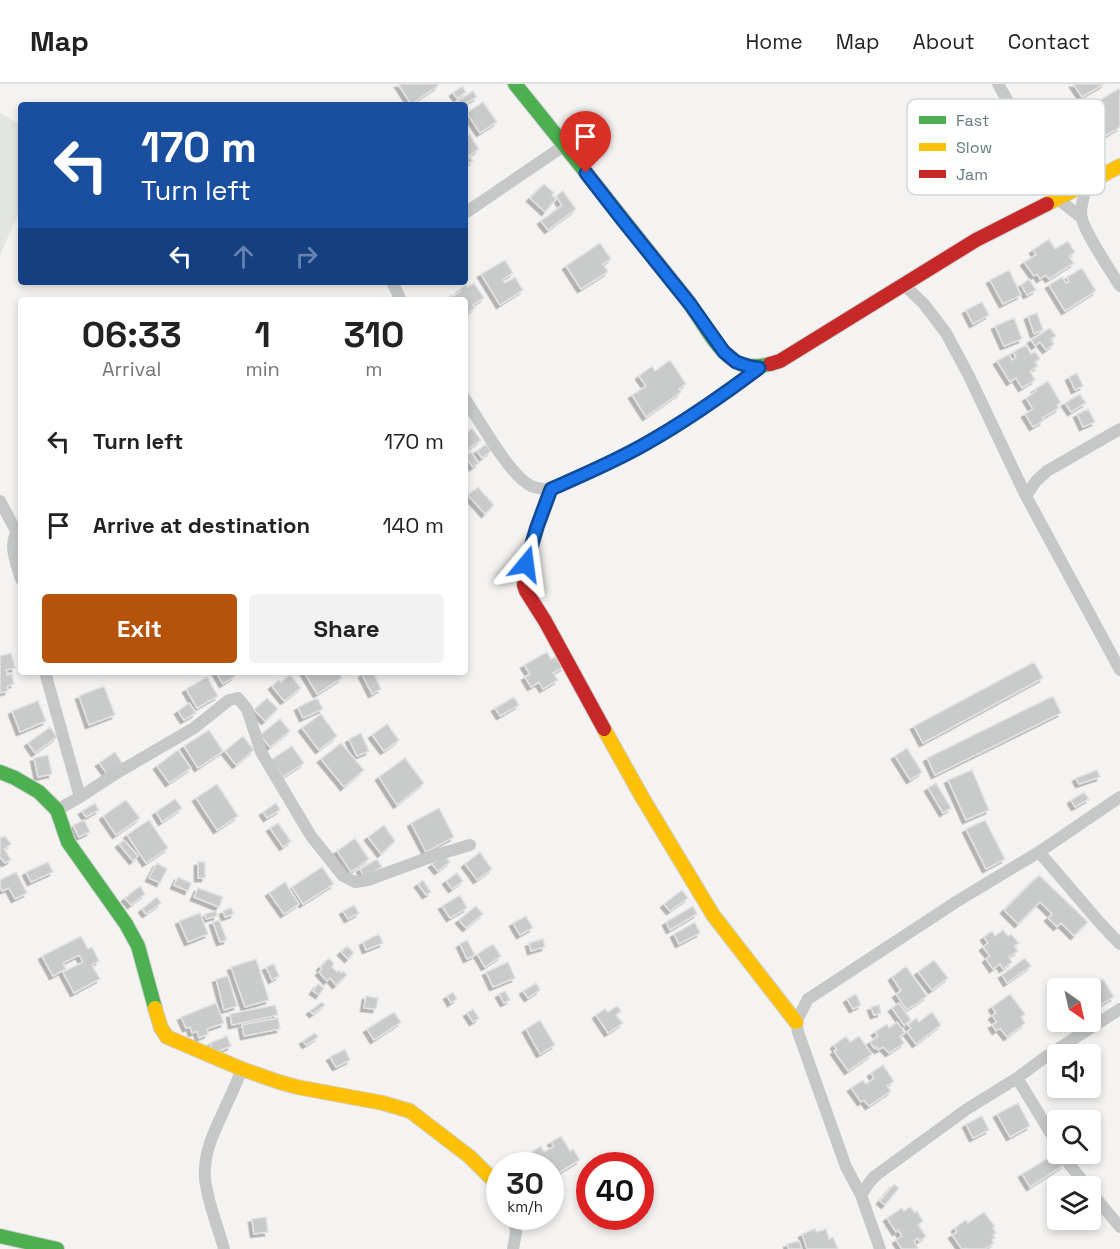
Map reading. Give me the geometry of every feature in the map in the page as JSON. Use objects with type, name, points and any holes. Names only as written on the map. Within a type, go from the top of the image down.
[{"type":"street","points":[[515,84],[690,304],[724,352],[736,362],[759,368]]},
{"type":"street","points":[[998,84],[1007,99]]},
{"type":"street","points":[[468,211],[565,145]]},
{"type":"street","points":[[1105,174],[1120,166]]},
{"type":"street","points":[[1056,195],[1082,218]]},
{"type":"street","points":[[468,404],[519,477],[532,486],[551,489],[597,469],[647,443],[711,403],[759,368],[780,361],[976,240],[1066,195]]},
{"type":"street","points":[[1084,195],[1081,204],[1082,218],[1120,286]]},
{"type":"street","points":[[903,284],[924,304],[946,333],[1026,496],[1120,670]]},
{"type":"street","points":[[1026,496],[1036,481],[1047,471],[1120,429]]},
{"type":"street","points":[[551,489],[526,564],[524,585],[526,591],[545,621],[642,797],[713,915],[796,1022],[802,1047],[846,1167],[861,1195],[880,1249]]},
{"type":"street","points":[[0,501],[18,528]]},
{"type":"street","points":[[18,530],[12,545],[18,568]]},
{"type":"street","points":[[50,675],[80,797]]},
{"type":"street","points":[[57,810],[194,728],[229,700],[238,698],[246,709],[261,752],[311,836],[343,876],[355,882],[368,880],[470,845]]},
{"type":"street","points":[[0,772],[39,792],[57,810],[68,842],[126,924],[138,946],[163,1033],[172,1040],[242,1069],[297,1087],[383,1103],[410,1112],[470,1157],[486,1173]]},
{"type":"street","points":[[796,1022],[808,999],[822,989],[959,900],[1039,852],[1120,797]]},
{"type":"street","points":[[1039,852],[1120,944]]},
{"type":"street","points":[[861,1195],[876,1176],[967,1109],[1120,1009]]},
{"type":"street","points":[[224,1249],[205,1180],[205,1168],[212,1136],[242,1069]]},
{"type":"street","points":[[1017,1078],[1047,1127]]},
{"type":"street","points":[[1069,1164],[1079,1176]]},
{"type":"street","points":[[1101,1204],[1120,1227]]},
{"type":"street","points":[[513,1249],[516,1230]]},
{"type":"street","points":[[0,1236],[57,1249]]},
{"type":"shaded area","points":[[0,113],[18,123],[18,215],[0,255]]},
{"type":"building","points":[[398,84],[437,84],[438,86],[414,102],[410,102]]},
{"type":"building","points":[[1073,84],[1104,84],[1082,97]]},
{"type":"building","points":[[462,86],[466,92],[457,98],[453,93]]},
{"type":"building","points":[[1120,88],[1120,127],[1105,136],[1105,99],[1102,99]]},
{"type":"building","points":[[473,91],[477,97],[468,103],[457,101]]},
{"type":"building","points":[[483,102],[497,122],[480,133],[468,112]]},
{"type":"building","points":[[468,134],[479,149],[469,156],[473,161],[468,164]]},
{"type":"building","points":[[544,184],[554,193],[552,195],[556,199],[545,212],[530,198]]},
{"type":"building","points":[[563,191],[576,209],[548,230],[541,221],[562,205],[556,196]]},
{"type":"building","points":[[1049,239],[1055,249],[1068,241],[1075,252],[1069,256],[1074,263],[1049,279],[1046,275],[1040,279],[1037,274],[1034,276],[1024,262],[1036,255],[1033,250]]},
{"type":"building","points":[[600,243],[611,259],[603,264],[608,272],[581,289],[566,266]]},
{"type":"building","points":[[505,260],[513,273],[503,279],[505,283],[515,277],[523,290],[500,305],[481,274]]},
{"type":"building","points":[[1082,268],[1096,291],[1065,311],[1049,285],[1062,277],[1066,283],[1069,282],[1067,277]]},
{"type":"building","points":[[1009,270],[1021,295],[1003,304],[990,280]]},
{"type":"building","points":[[1029,279],[1036,290],[1027,295],[1021,285]]},
{"type":"building","points":[[474,283],[484,298],[473,305],[475,308],[468,313],[468,297],[449,297],[460,292],[459,290],[466,285],[467,287]]},
{"type":"building","points":[[982,302],[989,315],[973,324],[966,310]]},
{"type":"building","points":[[1037,313],[1043,330],[1034,334],[1028,316]]},
{"type":"building","points":[[1014,318],[1022,339],[1004,346],[995,326]]},
{"type":"building","points":[[1050,328],[1056,336],[1051,339],[1054,344],[1046,350],[1040,342],[1035,346],[1031,340]]},
{"type":"building","points":[[1026,345],[1031,354],[1035,351],[1040,359],[1035,362],[1038,366],[1030,371],[1035,380],[1022,388],[1016,378],[1010,382],[997,361],[1009,354],[1012,360],[1016,357],[1013,352]]},
{"type":"building","points":[[670,360],[686,384],[679,389],[681,392],[646,417],[632,395],[646,386],[639,376],[652,366],[655,371]]},
{"type":"building","points":[[1077,373],[1083,386],[1075,390],[1069,377]]},
{"type":"building","points":[[1048,381],[1061,403],[1057,405],[1059,408],[1042,418],[1043,421],[1033,427],[1025,414],[1033,409],[1026,398]]},
{"type":"building","points":[[1080,394],[1086,403],[1071,412],[1065,403]]},
{"type":"building","points":[[1088,409],[1095,422],[1083,427],[1077,414]]},
{"type":"building","points":[[472,428],[481,440],[468,449],[468,431]]},
{"type":"building","points":[[486,444],[491,451],[482,458],[477,451]]},
{"type":"building","points":[[471,452],[479,463],[473,467],[468,460],[468,454]]},
{"type":"building","points":[[478,487],[494,505],[485,514],[468,495]]},
{"type":"building","points":[[547,652],[551,659],[557,656],[564,667],[553,673],[558,680],[543,689],[539,682],[531,687],[525,677],[530,674],[524,665]]},
{"type":"building","points":[[11,653],[15,668],[6,670],[7,675],[12,674],[14,684],[7,686],[8,691],[0,693],[0,656]]},
{"type":"building","points":[[1034,662],[1043,678],[923,743],[914,726]]},
{"type":"building","points":[[218,675],[234,675],[235,676],[223,684]]},
{"type":"building","points":[[290,675],[301,688],[284,701],[272,686]]},
{"type":"building","points":[[306,675],[340,675],[342,678],[317,694]]},
{"type":"building","points":[[362,675],[374,675],[381,689],[372,694]]},
{"type":"building","points":[[207,677],[218,696],[197,708],[186,689]]},
{"type":"building","points":[[104,686],[115,715],[89,725],[79,696]]},
{"type":"building","points":[[1053,696],[1061,713],[935,775],[927,758]]},
{"type":"building","points":[[514,697],[519,705],[500,716],[495,708]]},
{"type":"building","points":[[267,698],[278,709],[265,721],[254,710]]},
{"type":"building","points":[[317,698],[323,709],[303,718],[298,707]]},
{"type":"building","points":[[38,701],[46,721],[20,732],[12,711]]},
{"type":"building","points":[[189,703],[196,713],[184,720],[178,711]]},
{"type":"building","points":[[321,714],[337,736],[319,750],[302,728]]},
{"type":"building","points":[[280,719],[290,731],[270,747],[260,735]]},
{"type":"building","points":[[387,724],[399,740],[384,751],[372,735]]},
{"type":"building","points":[[50,727],[57,737],[35,753],[28,743]]},
{"type":"building","points":[[209,730],[223,751],[198,768],[184,746]]},
{"type":"building","points":[[361,733],[369,751],[357,756],[349,739]]},
{"type":"building","points":[[243,736],[254,750],[236,765],[225,751]]},
{"type":"building","points":[[341,743],[364,770],[344,787],[321,759]]},
{"type":"building","points":[[292,746],[304,763],[283,777],[271,760]]},
{"type":"building","points":[[907,748],[922,772],[910,780],[895,756]]},
{"type":"building","points":[[178,750],[191,768],[169,783],[157,766]]},
{"type":"building","points":[[115,752],[123,764],[108,775],[99,763]]},
{"type":"building","points":[[48,755],[52,774],[38,777],[34,758]]},
{"type":"building","points":[[405,758],[424,783],[397,805],[379,777]]},
{"type":"building","points":[[972,770],[989,810],[966,820],[948,780]]},
{"type":"building","points":[[1097,770],[1100,777],[1079,784],[1076,778]]},
{"type":"building","points":[[936,783],[951,808],[943,813],[928,788]]},
{"type":"building","points":[[217,784],[238,816],[217,830],[196,798]]},
{"type":"building","points":[[1084,792],[1089,799],[1075,807],[1071,800]]},
{"type":"building","points":[[175,799],[182,808],[162,822],[156,812]]},
{"type":"building","points":[[126,800],[140,818],[116,835],[103,816]]},
{"type":"building","points":[[95,803],[99,810],[86,817],[82,811]]},
{"type":"building","points":[[276,803],[280,810],[267,818],[263,812]]},
{"type":"building","points":[[439,808],[454,837],[426,852],[411,823]]},
{"type":"building","points":[[84,820],[90,832],[79,837],[73,825]]},
{"type":"building","points":[[149,820],[168,848],[146,863],[127,835]]},
{"type":"building","points":[[985,820],[1005,859],[986,869],[966,829]]},
{"type":"building","points":[[278,823],[291,841],[283,847],[270,828]]},
{"type":"building","points":[[384,825],[395,841],[381,854],[368,837]]},
{"type":"building","points":[[0,836],[2,838],[5,836],[11,844],[4,849],[11,860],[5,863],[0,857]]},
{"type":"building","points":[[355,838],[369,859],[351,872],[337,851]]},
{"type":"building","points":[[124,840],[138,856],[133,861],[119,844]]},
{"type":"building","points":[[480,852],[492,869],[477,880],[465,864]]},
{"type":"building","points":[[444,855],[450,862],[438,871],[432,864]]},
{"type":"building","points":[[377,859],[382,867],[365,878],[360,869]]},
{"type":"building","points":[[48,862],[53,872],[31,882],[26,872]]},
{"type":"building","points":[[198,862],[205,862],[205,878],[198,878]]},
{"type":"building","points":[[157,863],[167,869],[160,883],[149,878]]},
{"type":"building","points":[[322,867],[334,884],[303,904],[292,887]]},
{"type":"building","points":[[16,872],[27,893],[15,899],[9,888],[2,891],[0,880]]},
{"type":"building","points":[[457,873],[463,881],[452,889],[446,881]]},
{"type":"building","points":[[1039,875],[1088,922],[1074,936],[1061,923],[1057,927],[1048,918],[1052,914],[1040,902],[1018,924],[1004,910]]},
{"type":"building","points":[[178,877],[191,883],[188,891],[174,885]]},
{"type":"building","points":[[423,880],[431,892],[426,895],[418,884]]},
{"type":"building","points":[[285,882],[299,904],[284,914],[269,893]]},
{"type":"building","points":[[140,886],[145,894],[131,905],[125,898]]},
{"type":"building","points":[[198,888],[223,897],[219,907],[194,897]]},
{"type":"building","points":[[682,890],[688,898],[670,911],[664,904]]},
{"type":"building","points":[[460,895],[467,908],[450,918],[442,906]]},
{"type":"building","points":[[157,897],[161,903],[146,914],[142,909]]},
{"type":"building","points":[[354,905],[359,913],[348,919],[343,911]]},
{"type":"building","points":[[476,906],[483,914],[466,928],[459,920]]},
{"type":"building","points":[[693,906],[697,914],[670,930],[666,922]]},
{"type":"building","points":[[231,908],[234,914],[225,917],[223,911]]},
{"type":"building","points":[[216,911],[217,916],[206,919],[205,914]]},
{"type":"building","points":[[200,913],[208,934],[188,942],[179,921]]},
{"type":"building","points":[[526,916],[533,928],[520,935],[513,923]]},
{"type":"building","points":[[219,920],[227,940],[220,942],[213,922]]},
{"type":"building","points":[[695,922],[700,933],[679,944],[674,934]]},
{"type":"building","points":[[1003,930],[1008,936],[1011,934],[1019,943],[1014,946],[1018,951],[1009,957],[1012,962],[1003,969],[1000,964],[993,969],[986,959],[990,956],[983,947],[988,943],[984,937],[992,931],[995,936]]},
{"type":"building","points":[[379,934],[383,943],[366,950],[363,942]]},
{"type":"building","points":[[81,936],[88,949],[92,947],[99,961],[92,965],[100,979],[74,993],[63,972],[83,962],[79,955],[63,963],[66,969],[53,976],[42,956]]},
{"type":"building","points":[[543,939],[545,947],[531,951],[529,943]]},
{"type":"building","points":[[467,940],[475,955],[467,959],[460,944]]},
{"type":"building","points":[[493,944],[501,956],[485,967],[477,954]]},
{"type":"building","points":[[347,946],[354,953],[348,959],[341,952]]},
{"type":"building","points":[[329,958],[334,964],[332,967],[337,972],[343,971],[347,975],[336,985],[330,978],[327,981],[319,972],[322,969],[320,967]]},
{"type":"building","points":[[1025,958],[1031,966],[1007,983],[1002,975]]},
{"type":"building","points":[[256,959],[269,1000],[245,1007],[231,967]]},
{"type":"building","points":[[934,960],[948,978],[932,990],[918,972]]},
{"type":"building","points":[[508,962],[515,978],[493,987],[486,972]]},
{"type":"building","points":[[274,964],[279,976],[272,980],[266,967]]},
{"type":"building","points":[[906,966],[927,996],[907,1010],[896,994],[901,991],[892,977]]},
{"type":"building","points":[[228,976],[237,1006],[224,1010],[216,979]]},
{"type":"building","points":[[1103,979],[1114,997],[1101,1005],[1101,980]]},
{"type":"building","points":[[536,983],[540,990],[528,998],[523,991]]},
{"type":"building","points":[[318,984],[324,988],[319,995],[313,991]]},
{"type":"building","points":[[505,991],[510,1000],[504,1003],[499,994]]},
{"type":"building","points":[[453,992],[457,999],[451,1003],[447,996]]},
{"type":"building","points":[[856,994],[861,1005],[853,1009],[847,999]]},
{"type":"building","points":[[1010,994],[1025,1014],[1021,1017],[1025,1023],[1007,1037],[1000,1028],[996,1031],[992,1025],[997,1022],[992,1016],[996,1013],[992,1007]]},
{"type":"building","points":[[366,996],[378,998],[376,1009],[364,1008]]},
{"type":"building","points":[[322,1002],[325,1005],[313,1014],[310,1011]]},
{"type":"building","points":[[216,1003],[224,1023],[207,1029],[208,1034],[199,1038],[197,1031],[192,1033],[190,1027],[186,1028],[181,1017]]},
{"type":"building","points":[[899,1003],[911,1020],[904,1025],[892,1008]]},
{"type":"building","points":[[275,1005],[278,1015],[232,1025],[230,1014]]},
{"type":"building","points":[[879,1005],[881,1013],[874,1015],[871,1007]]},
{"type":"building","points":[[617,1006],[621,1011],[616,1015],[623,1023],[608,1033],[596,1015],[605,1009],[608,1012]]},
{"type":"building","points":[[473,1009],[479,1018],[473,1022],[467,1013]]},
{"type":"building","points":[[394,1012],[401,1022],[374,1040],[367,1029]]},
{"type":"building","points":[[932,1012],[941,1025],[916,1044],[907,1032],[911,1028],[908,1025],[916,1018],[919,1022]]},
{"type":"building","points":[[278,1018],[280,1029],[244,1036],[242,1025]]},
{"type":"building","points":[[540,1020],[555,1045],[540,1054],[526,1029]]},
{"type":"building","points":[[897,1022],[905,1033],[900,1036],[904,1043],[889,1053],[883,1047],[878,1050],[874,1048],[870,1042],[878,1036],[875,1032],[887,1024],[889,1028]]},
{"type":"building","points":[[315,1033],[318,1037],[306,1045],[303,1041]]},
{"type":"building","points":[[227,1036],[231,1046],[214,1053],[210,1043]]},
{"type":"building","points":[[846,1036],[850,1042],[859,1036],[872,1054],[848,1071],[834,1051],[837,1050],[834,1045]]},
{"type":"building","points":[[345,1049],[350,1060],[336,1067],[330,1057]]},
{"type":"building","points":[[883,1065],[894,1081],[887,1086],[891,1091],[869,1106],[864,1100],[861,1102],[851,1088],[863,1080],[866,1084],[874,1078],[871,1073]]},
{"type":"building","points":[[1018,1103],[1030,1126],[1010,1137],[997,1114]]},
{"type":"building","points":[[982,1116],[989,1130],[973,1138],[966,1124]]},
{"type":"building","points":[[561,1136],[570,1151],[573,1149],[576,1154],[576,1162],[564,1170],[564,1152],[544,1152],[554,1146],[551,1142]]},
{"type":"building","points":[[541,1146],[544,1152],[532,1152]]},
{"type":"building","points":[[1047,1159],[1047,1164],[1064,1165],[1030,1187],[1022,1174]]},
{"type":"building","points":[[894,1184],[899,1188],[885,1205],[880,1201]]},
{"type":"building","points":[[910,1207],[915,1213],[917,1211],[923,1221],[918,1225],[926,1236],[919,1241],[918,1238],[914,1241],[918,1248],[902,1249],[896,1240],[902,1236],[898,1230],[896,1232],[887,1218],[902,1208],[904,1211]]},
{"type":"building","points":[[984,1212],[995,1227],[993,1228],[996,1233],[993,1235],[995,1238],[992,1240],[994,1243],[985,1249],[962,1249],[952,1235],[957,1232],[955,1228],[966,1220],[968,1223]]},
{"type":"building","points":[[266,1217],[268,1232],[254,1234],[252,1219]]},
{"type":"building","points":[[815,1229],[816,1232],[826,1229],[829,1239],[833,1237],[838,1249],[807,1249],[802,1234]]},
{"type":"building","points":[[799,1241],[802,1249],[789,1249],[787,1244]]},
{"type":"traffic: fast","points":[[515,84],[684,296],[720,348],[743,365],[770,364]]},
{"type":"traffic: fast","points":[[0,772],[39,792],[57,810],[68,842],[126,924],[138,946],[155,1008]]},
{"type":"traffic: fast","points":[[0,1236],[57,1249]]},
{"type":"traffic: slow","points":[[1105,174],[1120,166]]},
{"type":"traffic: slow","points":[[1047,204],[1064,195]]},
{"type":"traffic: slow","points":[[604,729],[713,915],[796,1022]]},
{"type":"traffic: slow","points":[[155,1008],[161,1028],[167,1037],[242,1069],[297,1087],[383,1103],[410,1111],[470,1157],[486,1173]]},
{"type":"traffic: jam","points":[[770,364],[780,361],[976,240],[1047,204]]},
{"type":"traffic: jam","points":[[551,489],[526,564],[524,585],[604,729]]},
{"type":"route","points":[[526,564],[551,489],[597,469],[647,443],[711,403],[759,368],[736,362],[724,352],[690,304],[586,173]]}]
